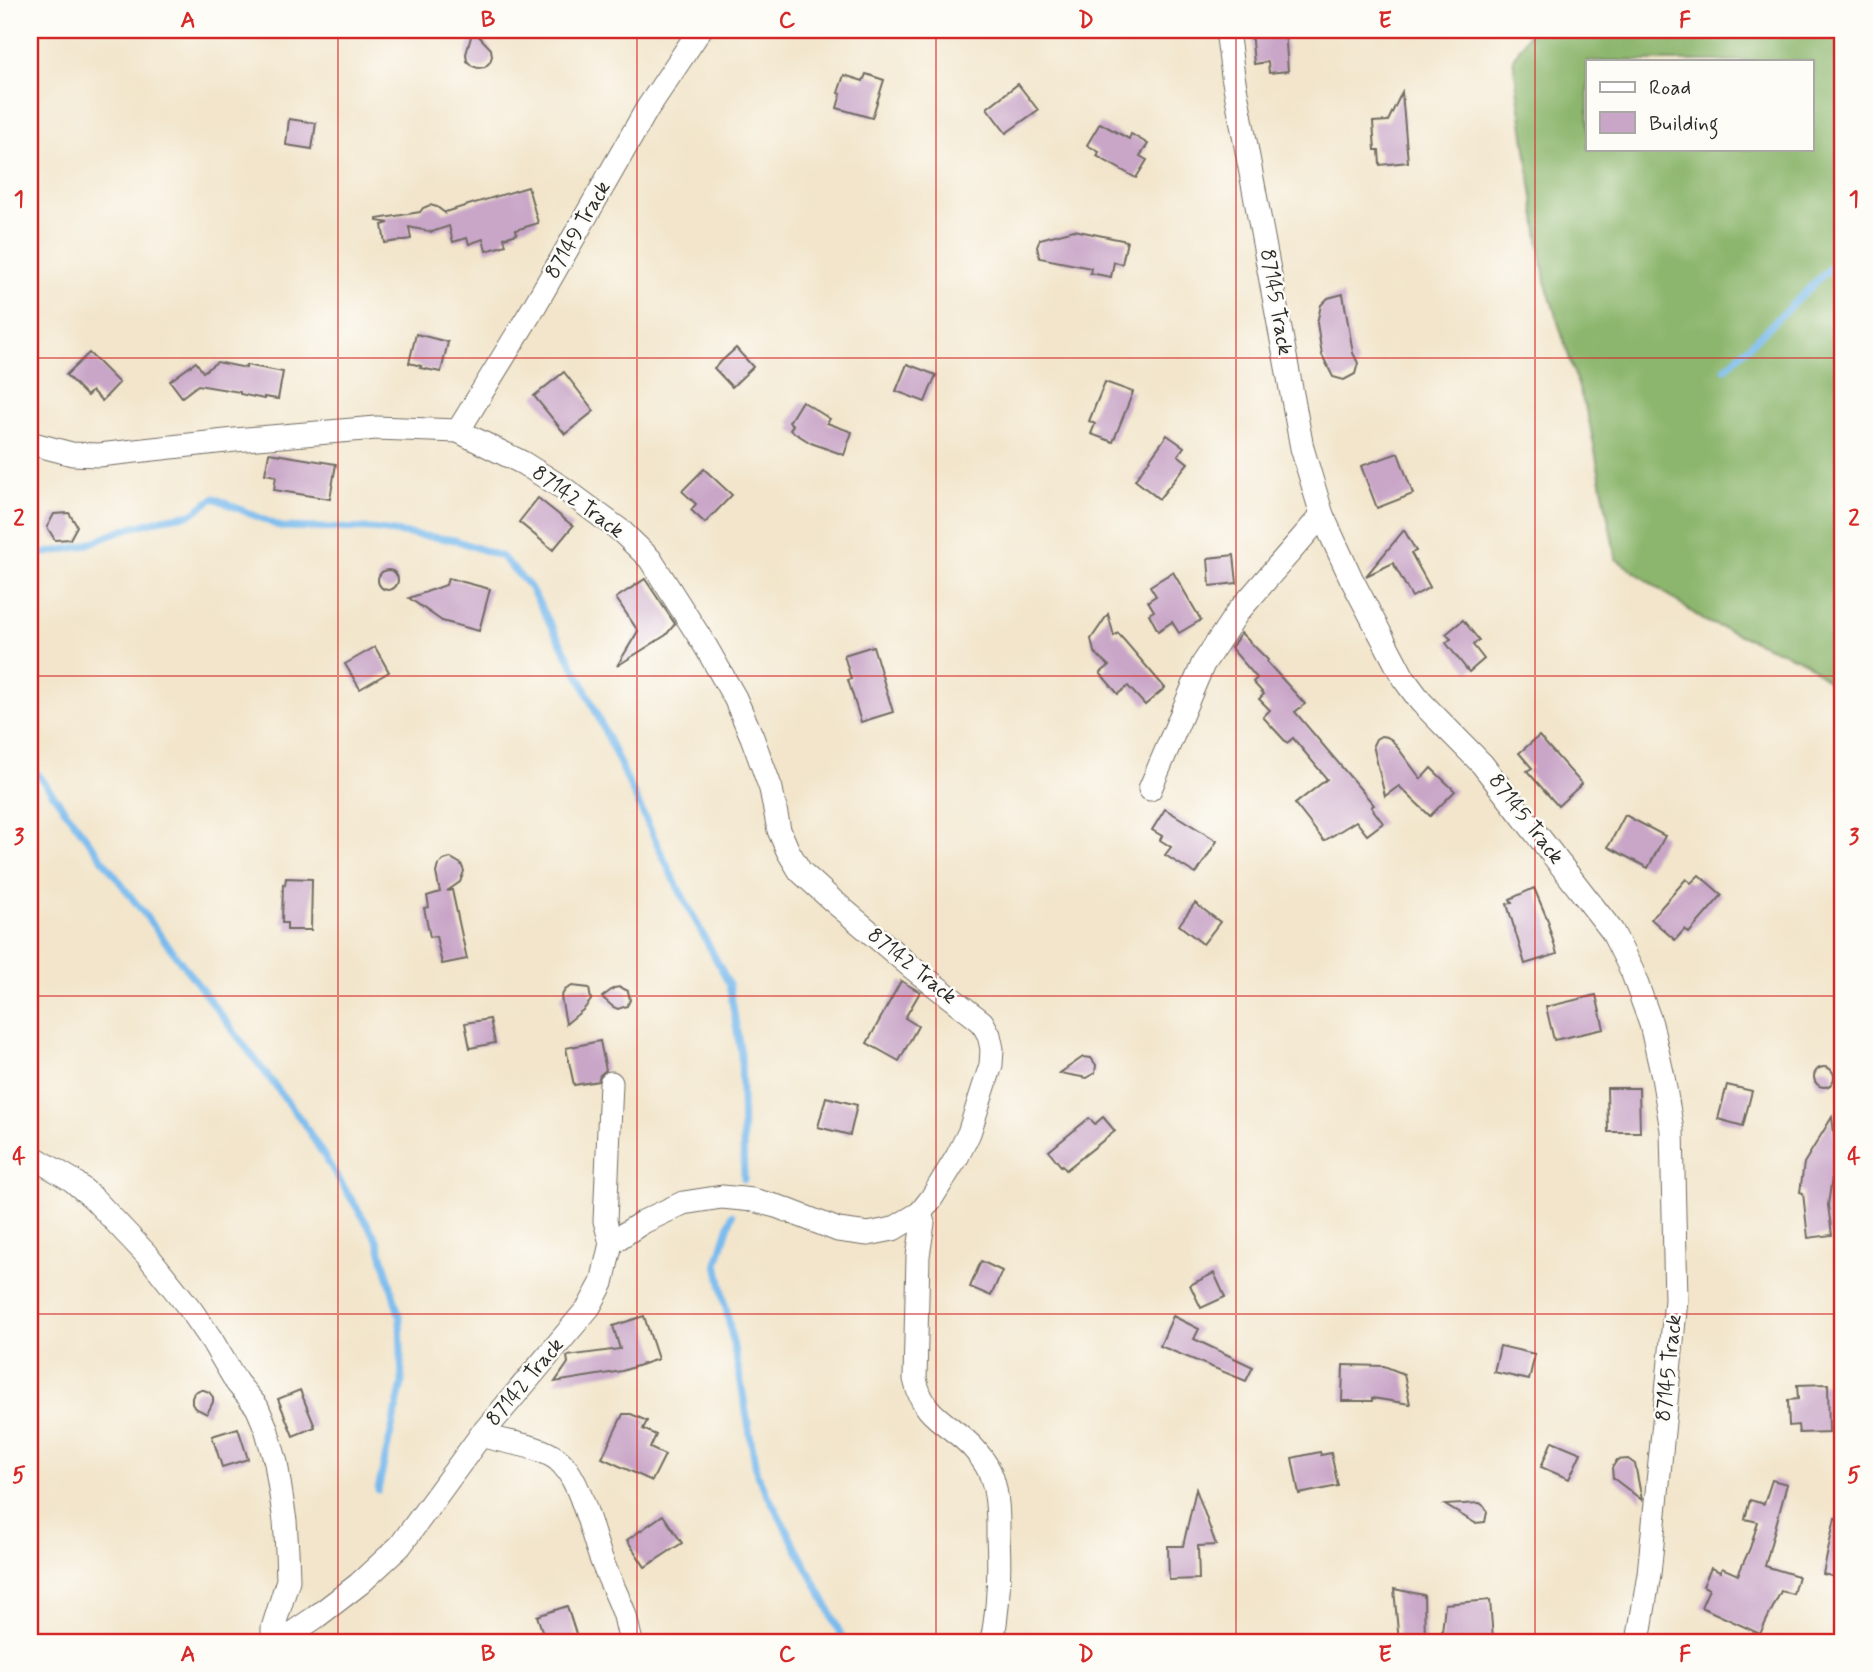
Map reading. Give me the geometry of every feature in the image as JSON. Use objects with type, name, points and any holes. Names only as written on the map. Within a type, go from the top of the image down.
[{"type":"street","name":"87149 Track","points":[[458,431],[534,307],[647,110],[700,30]]},
{"type":"street","name":"87145 Track","points":[[1227,30],[1233,76],[1302,448],[1322,515],[1351,578],[1404,679],[1421,702],[1482,764],[1520,810],[1612,931],[1632,971],[1651,1024],[1672,1130],[1675,1300],[1649,1574],[1638,1642]]},
{"type":"street","name":"87142 Track","points":[[30,443],[72,454],[99,455],[376,428],[458,431],[523,463],[563,488],[621,531],[650,559],[735,698],[771,789],[779,830],[800,871],[915,970],[982,1023],[989,1035],[992,1049],[991,1065],[969,1133],[957,1157],[920,1213],[894,1229],[868,1234],[838,1230],[779,1207],[753,1200],[722,1197],[683,1203],[643,1222],[611,1243],[601,1283],[589,1307],[481,1435],[400,1546],[359,1584],[279,1642]]},
{"type":"street","points":[[1150,789],[1203,664],[1237,613],[1322,515]]},
{"type":"street","points":[[611,1083],[605,1221],[611,1243]]},
{"type":"street","points":[[33,1157],[72,1180],[93,1198],[148,1256],[191,1310],[237,1382],[257,1407],[276,1463],[287,1551],[288,1580],[273,1628],[273,1642]]},
{"type":"street","points":[[920,1213],[923,1223],[918,1256],[915,1379],[927,1409],[973,1447],[981,1457],[991,1475],[996,1492],[1000,1582],[992,1642]]},
{"type":"street","points":[[481,1435],[531,1448],[562,1463],[583,1500],[602,1561],[625,1615],[631,1642]]},
{"type":"green space","points":[[1531,30],[1843,30],[1843,695],[1806,662],[1705,621],[1616,559],[1589,420],[1545,281],[1513,59]]},
{"type":"building","points":[[473,30],[491,49],[490,62],[485,67],[472,66],[467,61],[466,54]]},
{"type":"building","points":[[1251,30],[1285,30],[1288,71],[1269,73],[1268,62],[1254,64]]},
{"type":"building","points":[[866,74],[884,80],[872,118],[837,108],[841,94],[838,93],[844,75],[863,81]]},
{"type":"building","points":[[1018,84],[1038,110],[1006,133],[987,108]]},
{"type":"building","points":[[1402,92],[1408,162],[1380,165],[1379,150],[1375,150],[1373,122],[1388,121]]},
{"type":"building","points":[[289,119],[316,123],[312,149],[286,145]]},
{"type":"building","points":[[1100,123],[1129,139],[1131,134],[1148,144],[1140,156],[1147,160],[1136,178],[1097,156],[1099,152],[1087,145]]},
{"type":"building","points":[[528,187],[538,223],[516,230],[517,234],[504,238],[506,245],[486,251],[483,239],[469,244],[467,238],[453,242],[449,226],[432,232],[409,227],[411,239],[385,243],[382,225],[389,223],[377,221],[420,212],[430,205],[445,213]]},
{"type":"building","points":[[1074,230],[1127,241],[1122,264],[1114,262],[1111,277],[1090,273],[1091,268],[1040,258],[1037,247],[1040,239]]},
{"type":"building","points":[[1343,294],[1353,353],[1358,363],[1355,374],[1344,380],[1333,377],[1322,355],[1317,323],[1321,305],[1328,298]]},
{"type":"building","points":[[416,334],[448,342],[441,372],[409,363]]},
{"type":"building","points":[[736,348],[753,367],[732,387],[714,368]]},
{"type":"building","points":[[89,353],[119,383],[102,401],[92,391],[87,396],[66,375]]},
{"type":"building","points":[[196,362],[203,372],[217,362],[283,372],[278,399],[264,399],[198,385],[182,397],[170,381]]},
{"type":"building","points":[[907,364],[936,375],[925,402],[896,391]]},
{"type":"building","points":[[564,372],[594,411],[565,434],[534,396]]},
{"type":"building","points":[[1105,382],[1133,392],[1113,442],[1091,434],[1095,424],[1089,421]]},
{"type":"building","points":[[802,401],[830,419],[827,423],[852,432],[844,455],[811,443],[790,430],[793,425],[789,422]]},
{"type":"building","points":[[1167,435],[1184,447],[1178,455],[1188,463],[1159,499],[1135,480]]},
{"type":"building","points":[[269,453],[336,464],[330,499],[274,490],[276,476],[265,474]]},
{"type":"building","points":[[1398,453],[1413,494],[1377,508],[1361,466]]},
{"type":"building","points":[[704,469],[732,495],[705,523],[691,510],[696,504],[682,491]]},
{"type":"building","points":[[538,498],[573,526],[553,550],[519,522]]},
{"type":"building","points":[[69,513],[77,526],[70,539],[55,540],[47,527],[54,514]]},
{"type":"building","points":[[1404,530],[1416,551],[1411,553],[1430,587],[1412,597],[1393,563],[1366,576]]},
{"type":"building","points":[[1234,555],[1237,583],[1210,586],[1208,558]]},
{"type":"building","points":[[388,570],[395,573],[398,580],[395,587],[388,590],[381,587],[378,580],[381,573]]},
{"type":"building","points":[[1173,572],[1201,620],[1179,633],[1172,622],[1158,631],[1149,614],[1154,611],[1148,601],[1156,596],[1150,586]]},
{"type":"building","points":[[448,578],[490,589],[479,631],[442,621],[409,598],[446,585]]},
{"type":"building","points":[[645,579],[675,624],[666,635],[617,666],[638,631],[616,598]]},
{"type":"building","points":[[1108,614],[1114,636],[1118,633],[1165,688],[1145,705],[1128,686],[1118,694],[1100,673],[1109,666],[1094,652],[1091,639]]},
{"type":"building","points":[[1463,620],[1479,640],[1473,645],[1484,659],[1469,672],[1446,643],[1451,639],[1446,634]]},
{"type":"building","points":[[1241,633],[1305,704],[1295,712],[1374,805],[1371,807],[1383,823],[1367,835],[1356,821],[1324,841],[1295,804],[1327,779],[1293,738],[1287,743],[1263,717],[1270,710],[1259,699],[1264,694],[1253,682],[1257,678],[1231,648]]},
{"type":"building","points":[[873,646],[893,712],[861,722],[848,680],[851,679],[844,655]]},
{"type":"building","points":[[375,647],[389,672],[360,689],[345,664]]},
{"type":"building","points":[[1381,736],[1392,740],[1421,779],[1431,768],[1455,791],[1430,816],[1399,786],[1385,796],[1373,745]]},
{"type":"building","points":[[1539,736],[1582,784],[1558,806],[1527,771],[1532,768],[1519,753]]},
{"type":"building","points":[[1165,809],[1217,841],[1196,874],[1165,855],[1171,847],[1160,840],[1162,836],[1152,830]]},
{"type":"building","points":[[1625,815],[1665,836],[1648,868],[1608,847]]},
{"type":"building","points":[[451,858],[461,864],[464,871],[460,882],[447,891],[452,890],[467,959],[442,964],[436,936],[430,937],[424,908],[429,907],[427,896],[440,892],[436,873],[438,865]]},
{"type":"building","points":[[1699,875],[1722,895],[1689,933],[1685,929],[1675,940],[1651,919],[1686,879],[1691,883]]},
{"type":"building","points":[[286,878],[312,879],[311,930],[287,930],[287,923],[282,923],[283,884],[285,885]]},
{"type":"building","points":[[1534,888],[1549,923],[1557,954],[1525,964],[1507,904],[1512,903],[1510,899]]},
{"type":"building","points":[[1195,903],[1220,922],[1203,944],[1179,925]]},
{"type":"building","points":[[901,981],[920,992],[905,1018],[918,1026],[899,1061],[867,1043]]},
{"type":"building","points":[[572,986],[589,988],[591,1000],[566,1024],[561,997],[565,990]]},
{"type":"building","points":[[620,987],[628,991],[630,1000],[627,1006],[618,1009],[602,997]]},
{"type":"building","points":[[1596,995],[1604,1029],[1554,1040],[1546,1007]]},
{"type":"building","points":[[490,1019],[495,1043],[470,1048],[465,1023]]},
{"type":"building","points":[[600,1041],[606,1070],[598,1081],[574,1085],[566,1048]]},
{"type":"building","points":[[1083,1057],[1091,1058],[1096,1065],[1095,1073],[1087,1078],[1060,1073]]},
{"type":"building","points":[[1820,1067],[1828,1067],[1834,1077],[1828,1087],[1820,1087],[1814,1081],[1814,1073]]},
{"type":"building","points":[[1727,1085],[1752,1091],[1743,1126],[1718,1119]]},
{"type":"building","points":[[1607,1088],[1639,1088],[1640,1132],[1608,1132]]},
{"type":"building","points":[[826,1097],[857,1105],[850,1135],[818,1127]]},
{"type":"building","points":[[1103,1117],[1115,1131],[1066,1170],[1049,1151],[1089,1118],[1095,1124]]},
{"type":"building","points":[[1832,1117],[1836,1150],[1828,1205],[1832,1235],[1808,1238],[1803,1193],[1800,1192],[1804,1163]]},
{"type":"building","points":[[981,1261],[1002,1271],[991,1296],[970,1287]]},
{"type":"building","points":[[1214,1273],[1225,1297],[1201,1308],[1190,1285]]},
{"type":"building","points":[[644,1316],[658,1359],[622,1371],[555,1382],[568,1363],[567,1356],[620,1349],[613,1326]]},
{"type":"building","points":[[1173,1316],[1199,1329],[1194,1339],[1253,1367],[1246,1381],[1160,1346]]},
{"type":"building","points":[[1500,1346],[1535,1354],[1529,1380],[1494,1372]]},
{"type":"building","points":[[1343,1365],[1384,1366],[1404,1374],[1410,1404],[1372,1398],[1372,1401],[1342,1401]]},
{"type":"building","points":[[1828,1384],[1829,1432],[1799,1433],[1798,1425],[1789,1426],[1788,1400],[1798,1399],[1797,1385]]},
{"type":"building","points":[[199,1390],[209,1392],[213,1397],[207,1414],[192,1404],[194,1393]]},
{"type":"building","points":[[300,1390],[315,1427],[293,1436],[278,1399]]},
{"type":"building","points":[[623,1414],[631,1414],[647,1421],[643,1429],[656,1435],[650,1448],[665,1455],[652,1481],[602,1458]]},
{"type":"building","points":[[238,1428],[248,1459],[222,1467],[212,1436]]},
{"type":"building","points":[[1552,1441],[1581,1453],[1569,1479],[1541,1467]]},
{"type":"building","points":[[1320,1452],[1321,1455],[1331,1453],[1338,1486],[1299,1494],[1292,1458]]},
{"type":"building","points":[[1628,1459],[1635,1464],[1642,1500],[1613,1478],[1612,1468],[1617,1460]]},
{"type":"building","points":[[1772,1480],[1787,1484],[1765,1566],[1798,1576],[1793,1594],[1781,1591],[1760,1634],[1701,1607],[1709,1589],[1703,1586],[1711,1568],[1720,1572],[1722,1568],[1738,1575],[1758,1522],[1745,1519],[1750,1500],[1764,1504]]},
{"type":"building","points":[[1196,1489],[1216,1545],[1198,1546],[1199,1579],[1169,1580],[1168,1546],[1183,1546]]},
{"type":"building","points":[[1480,1503],[1487,1512],[1485,1522],[1475,1523],[1445,1505]]},
{"type":"building","points":[[663,1515],[682,1543],[645,1567],[627,1540]]},
{"type":"building","points":[[1835,1518],[1843,1519],[1843,1579],[1823,1574]]},
{"type":"building","points":[[1394,1589],[1424,1595],[1425,1642],[1399,1642]]},
{"type":"building","points":[[1490,1600],[1493,1639],[1441,1642],[1445,1604]]},
{"type":"building","points":[[567,1606],[577,1637],[561,1642],[546,1642],[537,1616]]},
{"type":"waterway","points":[[1725,369],[1843,256]]},
{"type":"waterway","points":[[30,556],[83,546],[123,530],[191,514],[214,498],[281,527],[371,529],[455,540],[502,557],[530,587],[581,680],[672,876],[729,984],[741,1054],[744,1179]]},
{"type":"waterway","points":[[30,764],[302,1121],[378,1241],[400,1318],[402,1384],[378,1490]]},
{"type":"waterway","points":[[732,1215],[717,1263],[757,1475],[844,1642]]}]
